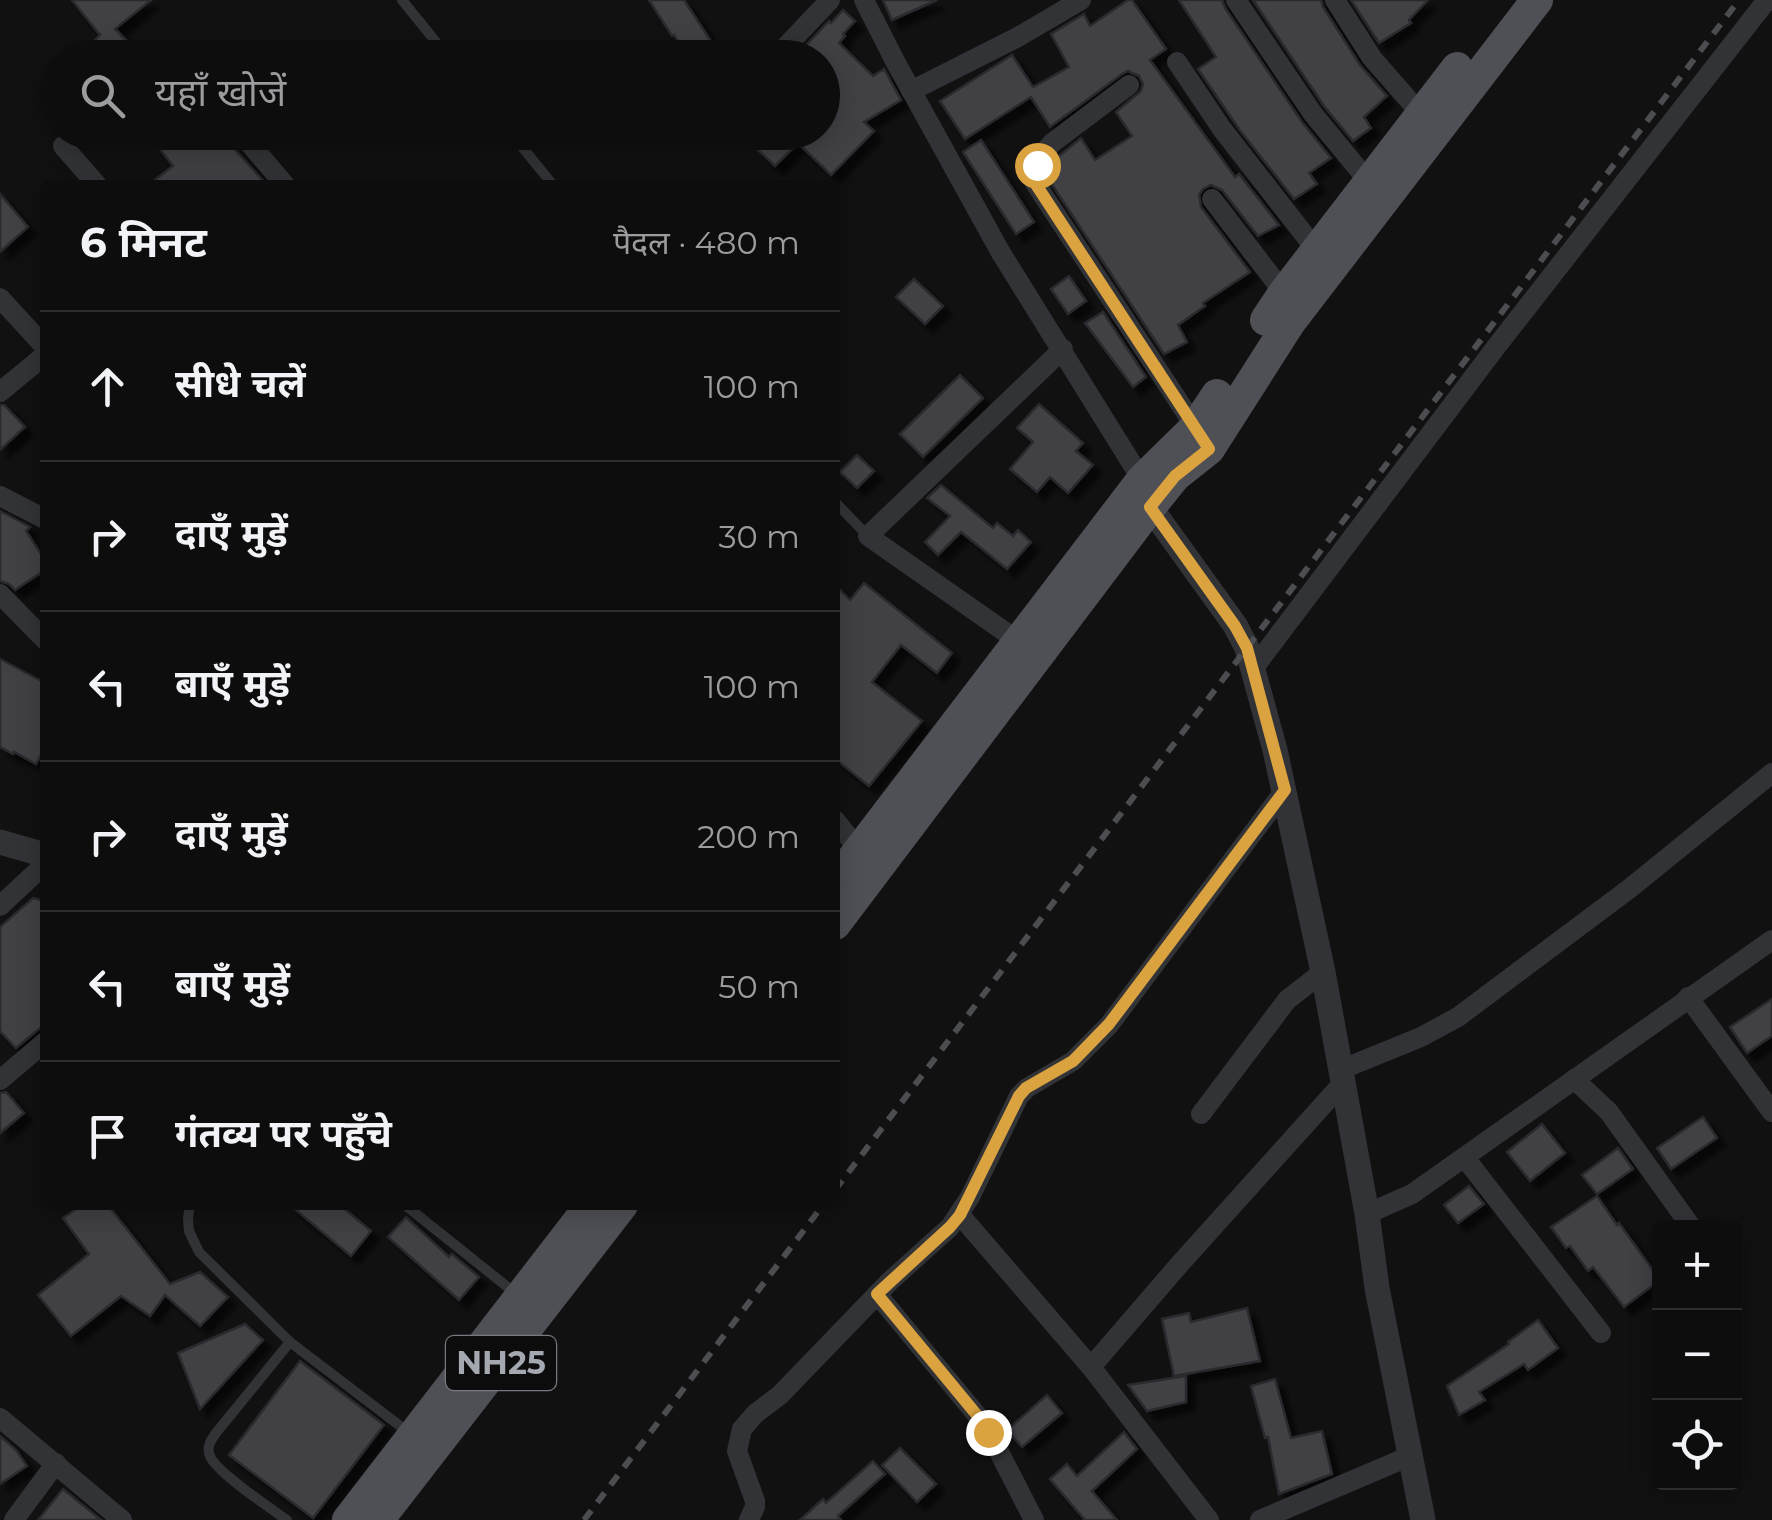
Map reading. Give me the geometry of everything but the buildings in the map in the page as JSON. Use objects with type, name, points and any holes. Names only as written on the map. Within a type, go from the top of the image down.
[{"type":"main road","points":[[1202,438],[1284,293],[1510,0]]},
{"type":"main road","points":[[840,876],[1018,641],[1146,494],[1175,476],[1537,0]]},
{"type":"main road","points":[[840,917],[1146,494]]},
{"type":"main road","name":"NH25","points":[[348,1520],[587,1210]]},
{"type":"main road","name":"NH25","points":[[378,1520],[618,1210]]},
{"type":"street","points":[[792,40],[830,0]]},
{"type":"street","points":[[864,0],[1002,253],[1063,349],[1146,494],[1247,648],[1285,790],[1323,972],[1368,1214],[1377,1288],[1423,1520]]},
{"type":"street","points":[[911,91],[1057,7],[1081,0]]},
{"type":"street","points":[[1236,0],[1313,114],[1369,182]]},
{"type":"street","points":[[1335,0],[1372,58],[1422,114]]},
{"type":"street","points":[[1253,669],[1496,347],[1767,0]]},
{"type":"street","points":[[1177,62],[1222,129],[1317,250]]},
{"type":"street","points":[[1128,85],[1052,143],[1037,165],[1035,183],[1202,438]]},
{"type":"street","points":[[66,150],[93,180]]},
{"type":"street","points":[[256,150],[282,180]]},
{"type":"street","points":[[1212,199],[1284,293]]},
{"type":"street","points":[[0,298],[40,345]]},
{"type":"street","points":[[1018,641],[868,536],[1063,349]]},
{"type":"street","points":[[0,392],[40,356]]},
{"type":"street","points":[[0,496],[40,516]]},
{"type":"street","points":[[0,594],[40,635]]},
{"type":"street","points":[[1092,1367],[1341,1077],[1458,1017],[1629,889],[1772,773]]},
{"type":"street","points":[[749,1520],[755,1500],[738,1451],[742,1429],[950,1227],[960,1215],[1019,1096],[1073,1061],[1109,1024],[1285,790]]},
{"type":"street","points":[[840,826],[860,850]]},
{"type":"street","points":[[0,842],[40,854]]},
{"type":"street","points":[[0,906],[40,869]]},
{"type":"street","points":[[1368,1214],[1412,1194],[1466,1158],[1772,940]]},
{"type":"street","points":[[1201,1114],[1287,1000],[1323,972]]},
{"type":"street","points":[[1688,997],[1772,1112]]},
{"type":"street","points":[[0,1080],[40,1046]]},
{"type":"street","points":[[1574,1079],[1609,1112],[1686,1220]]},
{"type":"street","points":[[1466,1158],[1601,1334]]},
{"type":"street","points":[[960,1215],[1092,1367],[1210,1520]]},
{"type":"street","points":[[877,1294],[976,1414],[1034,1520]]},
{"type":"street","points":[[0,1418],[122,1520]]},
{"type":"street","points":[[1260,1520],[1410,1456]]},
{"type":"street","points":[[14,1520],[56,1464]]},
{"type":"lane","points":[[402,0],[434,40]]},
{"type":"lane","points":[[525,150],[549,180]]},
{"type":"lane","points":[[840,507],[868,536]]},
{"type":"lane","points":[[189,1210],[189,1230],[200,1252],[290,1342],[413,1435]]},
{"type":"lane","points":[[411,1210],[520,1297]]},
{"type":"lane","points":[[286,1520],[226,1474],[208,1450],[216,1432],[290,1342]]},
{"type":"railway","points":[[840,1183],[1739,0]]},
{"type":"railway","points":[[584,1520],[819,1210]]},
{"type":"route","points":[[988,1432],[877,1294],[960,1215],[1019,1096],[1073,1061],[1109,1024],[1285,790],[1247,648],[1150,507],[1175,476],[1209,449],[1035,183],[1037,165]]}]
